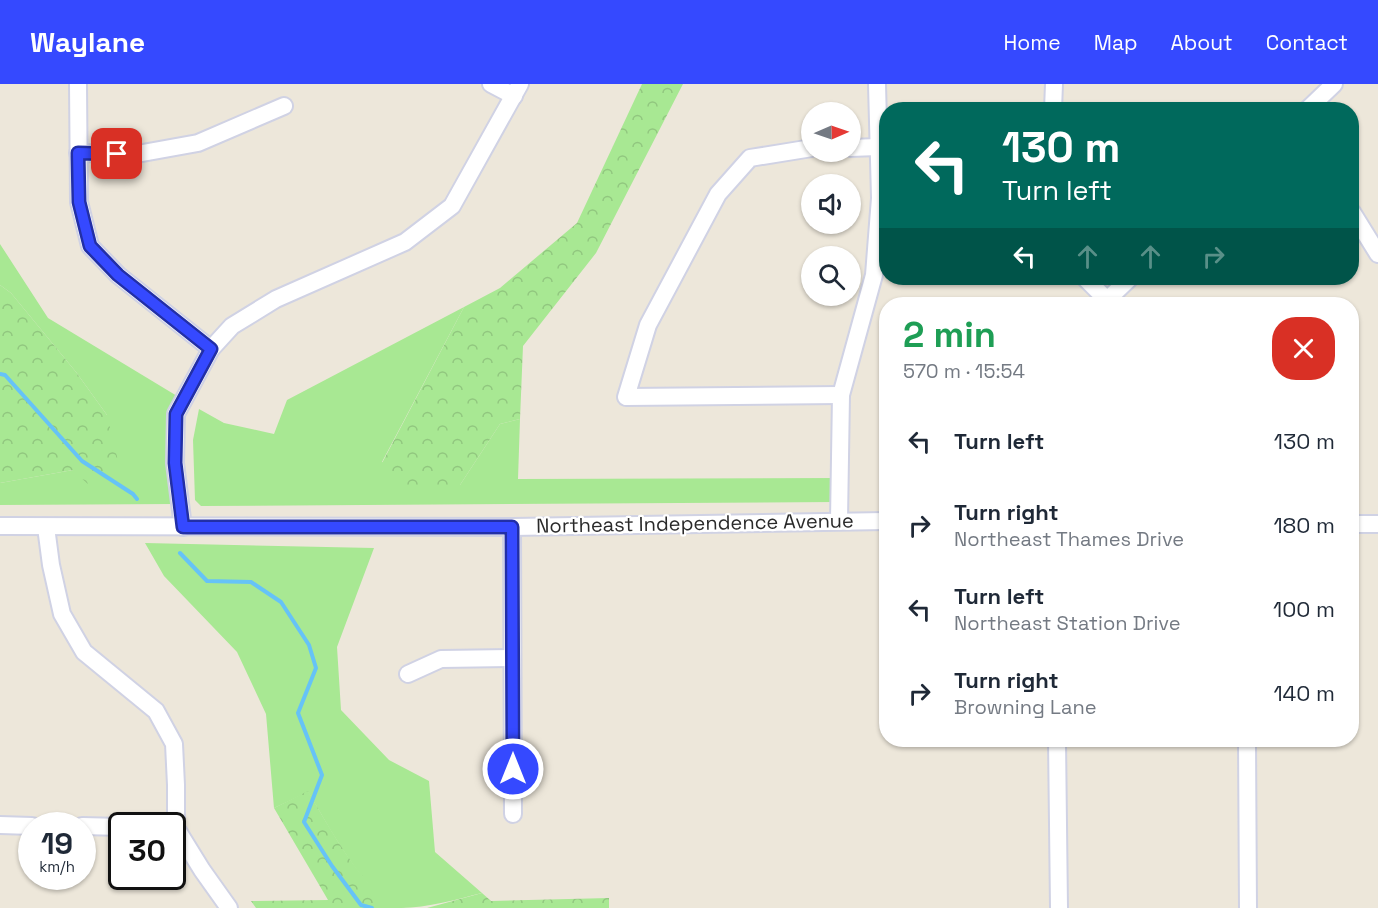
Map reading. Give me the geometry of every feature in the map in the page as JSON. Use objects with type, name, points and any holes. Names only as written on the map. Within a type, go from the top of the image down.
[{"type":"street","points":[[78,84],[79,202],[90,246],[118,275],[211,349]]},
{"type":"street","points":[[183,527],[175,463],[176,414],[211,349],[232,326],[276,299],[405,242],[452,206],[517,90],[491,84]]},
{"type":"street","points":[[877,84],[879,172]]},
{"type":"street","points":[[1053,102],[1054,84]]},
{"type":"street","points":[[1315,102],[1334,84]]},
{"type":"street","points":[[78,153],[136,154],[198,142],[284,106]]},
{"type":"street","points":[[861,148],[878,147]]},
{"type":"street","points":[[801,150],[750,159],[718,194],[648,325],[626,397],[842,395]]},
{"type":"street","points":[[839,520],[842,395],[874,275],[879,211]]},
{"type":"street","points":[[1359,224],[1378,254]]},
{"type":"street","points":[[1091,285],[1101,297]]},
{"type":"street","points":[[1110,297],[1123,285]]},
{"type":"street","name":"Northeast Independence Avenue","points":[[0,526],[512,527],[879,520]]},
{"type":"street","points":[[1359,524],[1378,524]]},
{"type":"street","points":[[46,527],[51,565],[62,614],[84,652],[156,711],[174,744],[177,785],[175,812]]},
{"type":"street","points":[[512,527],[513,814]]},
{"type":"street","points":[[408,674],[441,659],[512,658]]},
{"type":"street","points":[[1058,747],[1059,908]]},
{"type":"street","points":[[1247,747],[1248,908]]},
{"type":"street","points":[[0,825],[18,826]]},
{"type":"street","points":[[186,846],[229,908]]},
{"type":"green space","points":[[642,84],[683,84],[596,253],[523,346],[520,419],[500,424],[460,485],[405,485],[382,463],[464,307],[500,288],[577,223]]},
{"type":"green space","points":[[0,244],[48,318],[182,399],[174,504],[0,505],[0,483],[73,470],[107,415],[76,372],[11,293],[0,285]]},
{"type":"green space","points":[[0,285],[11,293],[76,372],[107,415],[121,473],[92,488],[73,470],[0,483]]},
{"type":"green space","points":[[464,307],[382,462],[460,485],[500,424],[520,419],[518,479],[840,478],[836,502],[201,506],[195,500],[193,440],[199,409],[224,423],[274,434],[287,400]]},
{"type":"green space","points":[[145,543],[374,548],[337,647],[341,710],[389,760],[429,781],[435,852],[482,893],[432,905],[401,908],[388,902],[361,875],[348,858],[308,792],[274,808],[266,714],[237,652],[164,576]]},
{"type":"green space","points":[[308,791],[337,840],[364,878],[378,893],[392,903],[406,908],[256,908],[251,901],[328,900],[274,808]]},
{"type":"green space","points":[[482,893],[491,901],[609,898],[609,908],[427,908]]},
{"type":"waterway","points":[[0,374],[5,375],[82,461],[133,494],[137,499]]},
{"type":"waterway","points":[[180,553],[207,581],[251,582],[281,602],[309,645],[316,668],[298,713],[322,775],[304,822],[332,866],[361,905],[372,908]]},
{"type":"route","points":[[117,154],[78,153],[79,202],[90,246],[118,275],[211,349],[176,414],[175,463],[183,527],[512,527],[513,769]]}]
